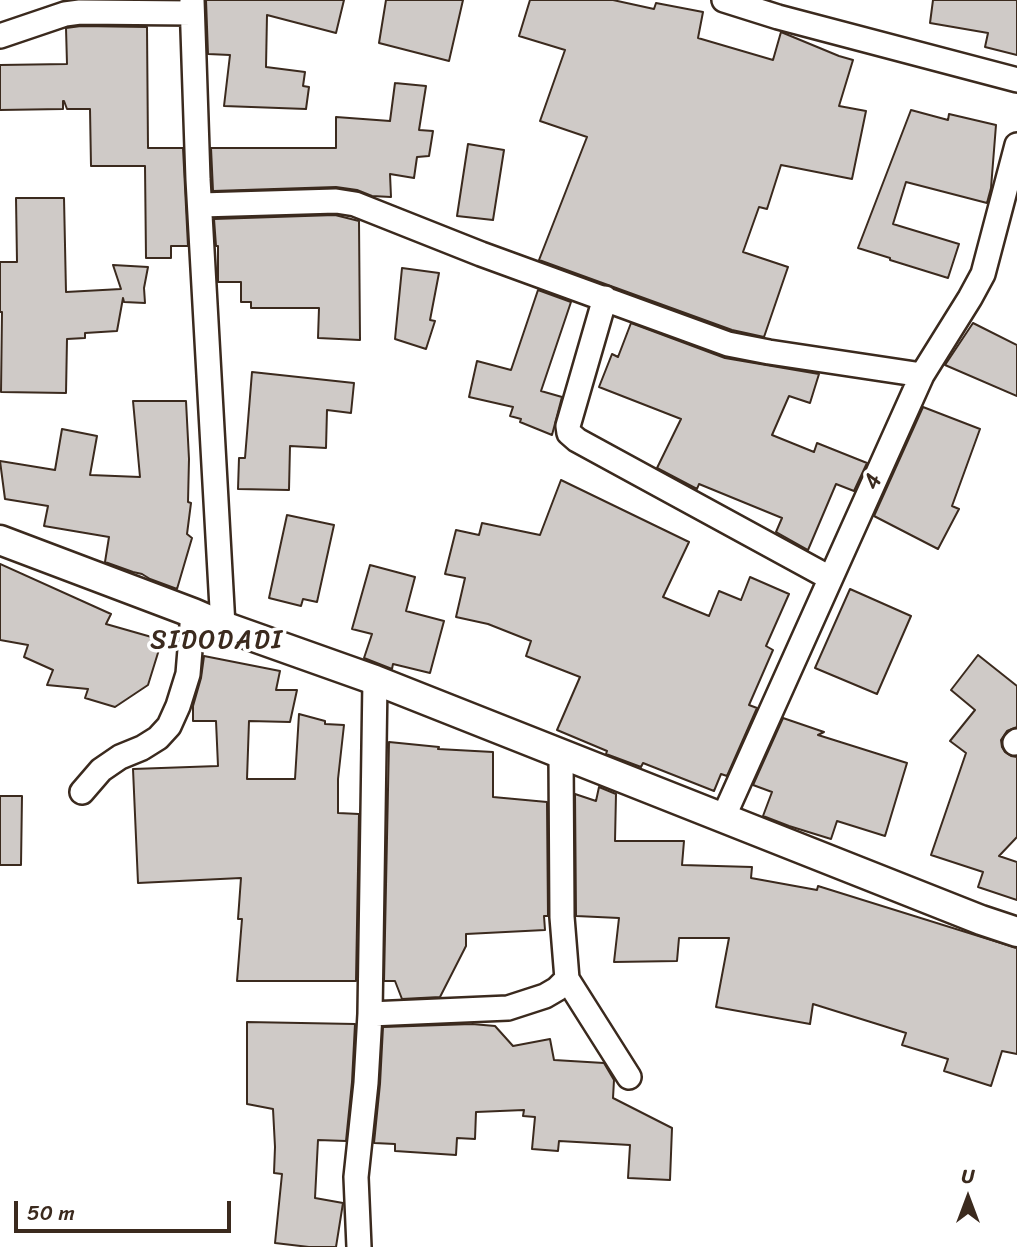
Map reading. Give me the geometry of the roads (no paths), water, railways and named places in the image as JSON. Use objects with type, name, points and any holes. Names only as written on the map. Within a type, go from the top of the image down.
[{"type":"street","points":[[724,0],[778,17],[1017,80]]},
{"type":"street","points":[[0,36],[65,14],[192,7],[198,178],[223,626]]},
{"type":"street","name":"4","points":[[723,818],[922,376],[983,274],[1017,145]]},
{"type":"street","points":[[201,205],[336,201],[355,204],[481,254],[727,344],[922,376]]},
{"type":"street","points":[[605,298],[568,426],[569,433],[577,440],[830,578]]},
{"type":"street","points":[[0,540],[223,626],[375,680],[1017,932]]},
{"type":"street","points":[[82,792],[101,770],[158,738],[169,726],[188,674],[193,613]]},
{"type":"street","points":[[359,1247],[356,1177],[366,1083],[369,1014],[375,680]]},
{"type":"street","points":[[561,754],[562,917],[567,979],[629,1077]]},
{"type":"street","points":[[369,1014],[508,1008],[545,996],[558,989],[567,979]]},
{"type":"district","name":"SIDODADI","points":[[217,641]]}]
